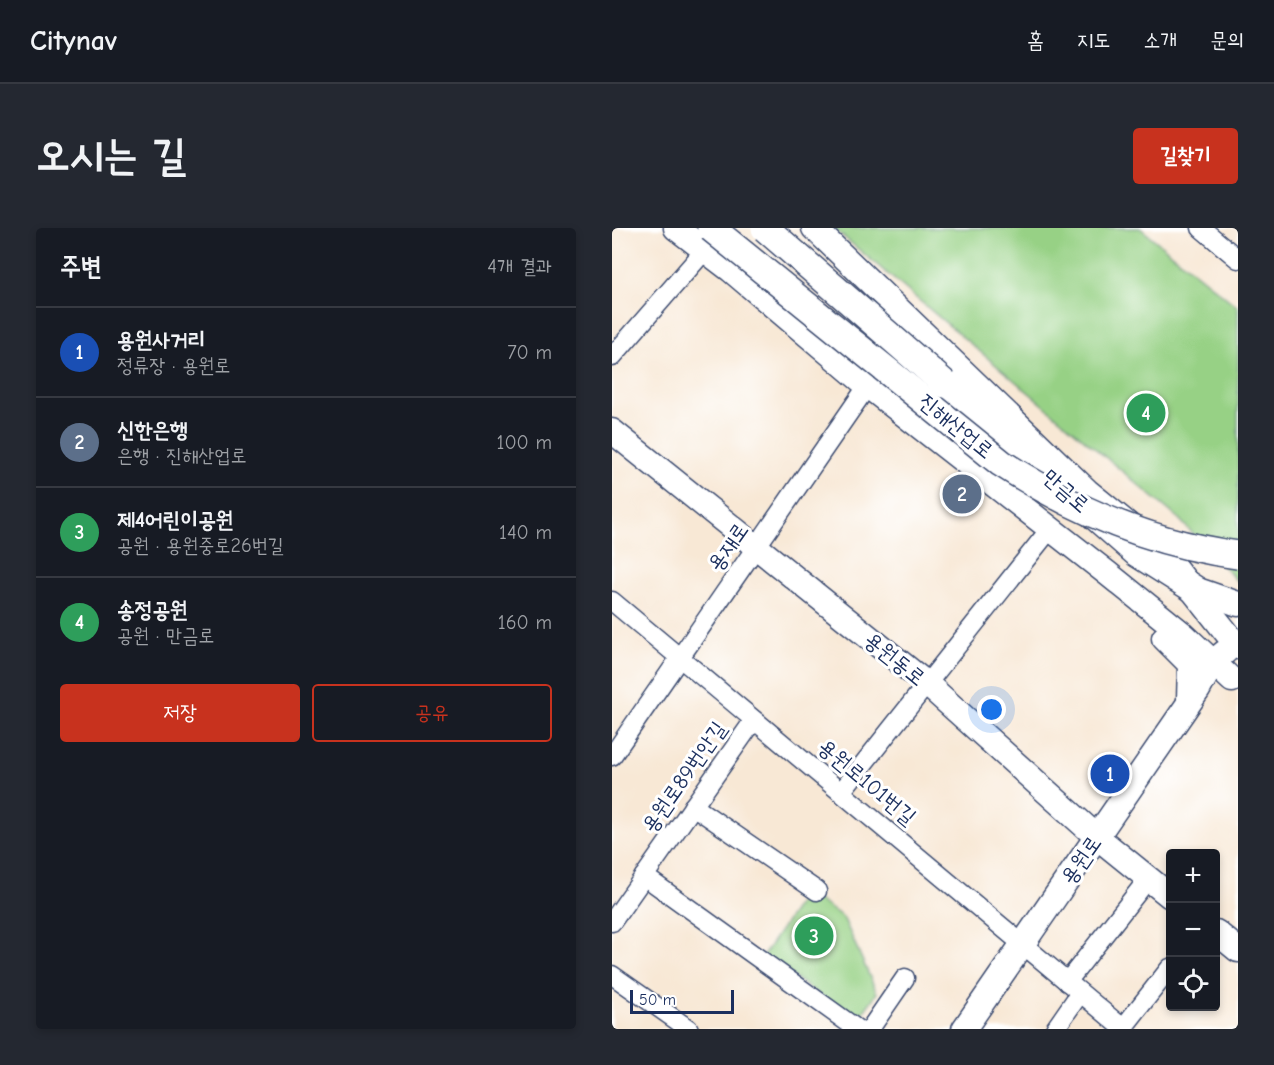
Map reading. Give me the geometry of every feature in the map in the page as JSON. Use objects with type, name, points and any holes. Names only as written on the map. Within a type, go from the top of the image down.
[{"type":"highway","name":"진해산업로","points":[[765,228],[945,384]]},
{"type":"highway","name":"진해산업로","points":[[707,240],[1001,463],[1033,484],[1074,507],[1112,523],[1163,539],[1238,555]]},
{"type":"highway","name":"만금로","points":[[945,384],[1137,552],[1194,589]]},
{"type":"main road","points":[[676,228],[707,240],[731,270],[868,386],[1107,573],[1235,679],[1193,695],[1190,664],[1132,607],[1107,573]]},
{"type":"main road","points":[[731,270],[765,228]]},
{"type":"main road","points":[[814,228],[1087,491],[1163,553],[1237,644],[1214,661]]},
{"type":"main road","name":"용원동로","points":[[612,431],[927,684],[1097,837],[1166,893]]},
{"type":"main road","points":[[1194,589],[1238,604]]},
{"type":"main road","name":"용원로","points":[[964,1029],[1097,837],[1214,661]]},
{"type":"main road","points":[[1220,936],[1238,950]]},
{"type":"street","points":[[1201,228],[1238,259]]},
{"type":"street","points":[[612,357],[707,240]]},
{"type":"street","name":"용재로","points":[[612,756],[883,364]]},
{"type":"street","points":[[841,792],[1050,529]]},
{"type":"street","name":"용원로101번길","points":[[612,601],[1021,945],[1124,1028]]},
{"type":"street","name":"용원로89번안길","points":[[612,922],[754,720]]},
{"type":"street","points":[[693,806],[817,891]]},
{"type":"street","points":[[644,876],[857,1029]]},
{"type":"street","points":[[1055,1029],[1074,987],[1148,879]]},
{"type":"street","points":[[1124,1028],[1166,973]]},
{"type":"street","points":[[612,975],[690,1029]]},
{"type":"street","points":[[870,1029],[905,978]]},
{"type":"green space","points":[[833,228],[1140,228],[1238,307],[1238,582],[1179,519]]},
{"type":"green space","points":[[806,892],[843,917],[877,993],[860,1017],[854,1019],[763,956]]},
{"type":"place","name":"송정공원","points":[[1146,413]]},
{"type":"place","name":"신한은행","points":[[962,494]]},
{"type":"place","name":"용원사거리","points":[[1110,774]]},
{"type":"place","name":"제4어린이공원","points":[[814,936]]}]
